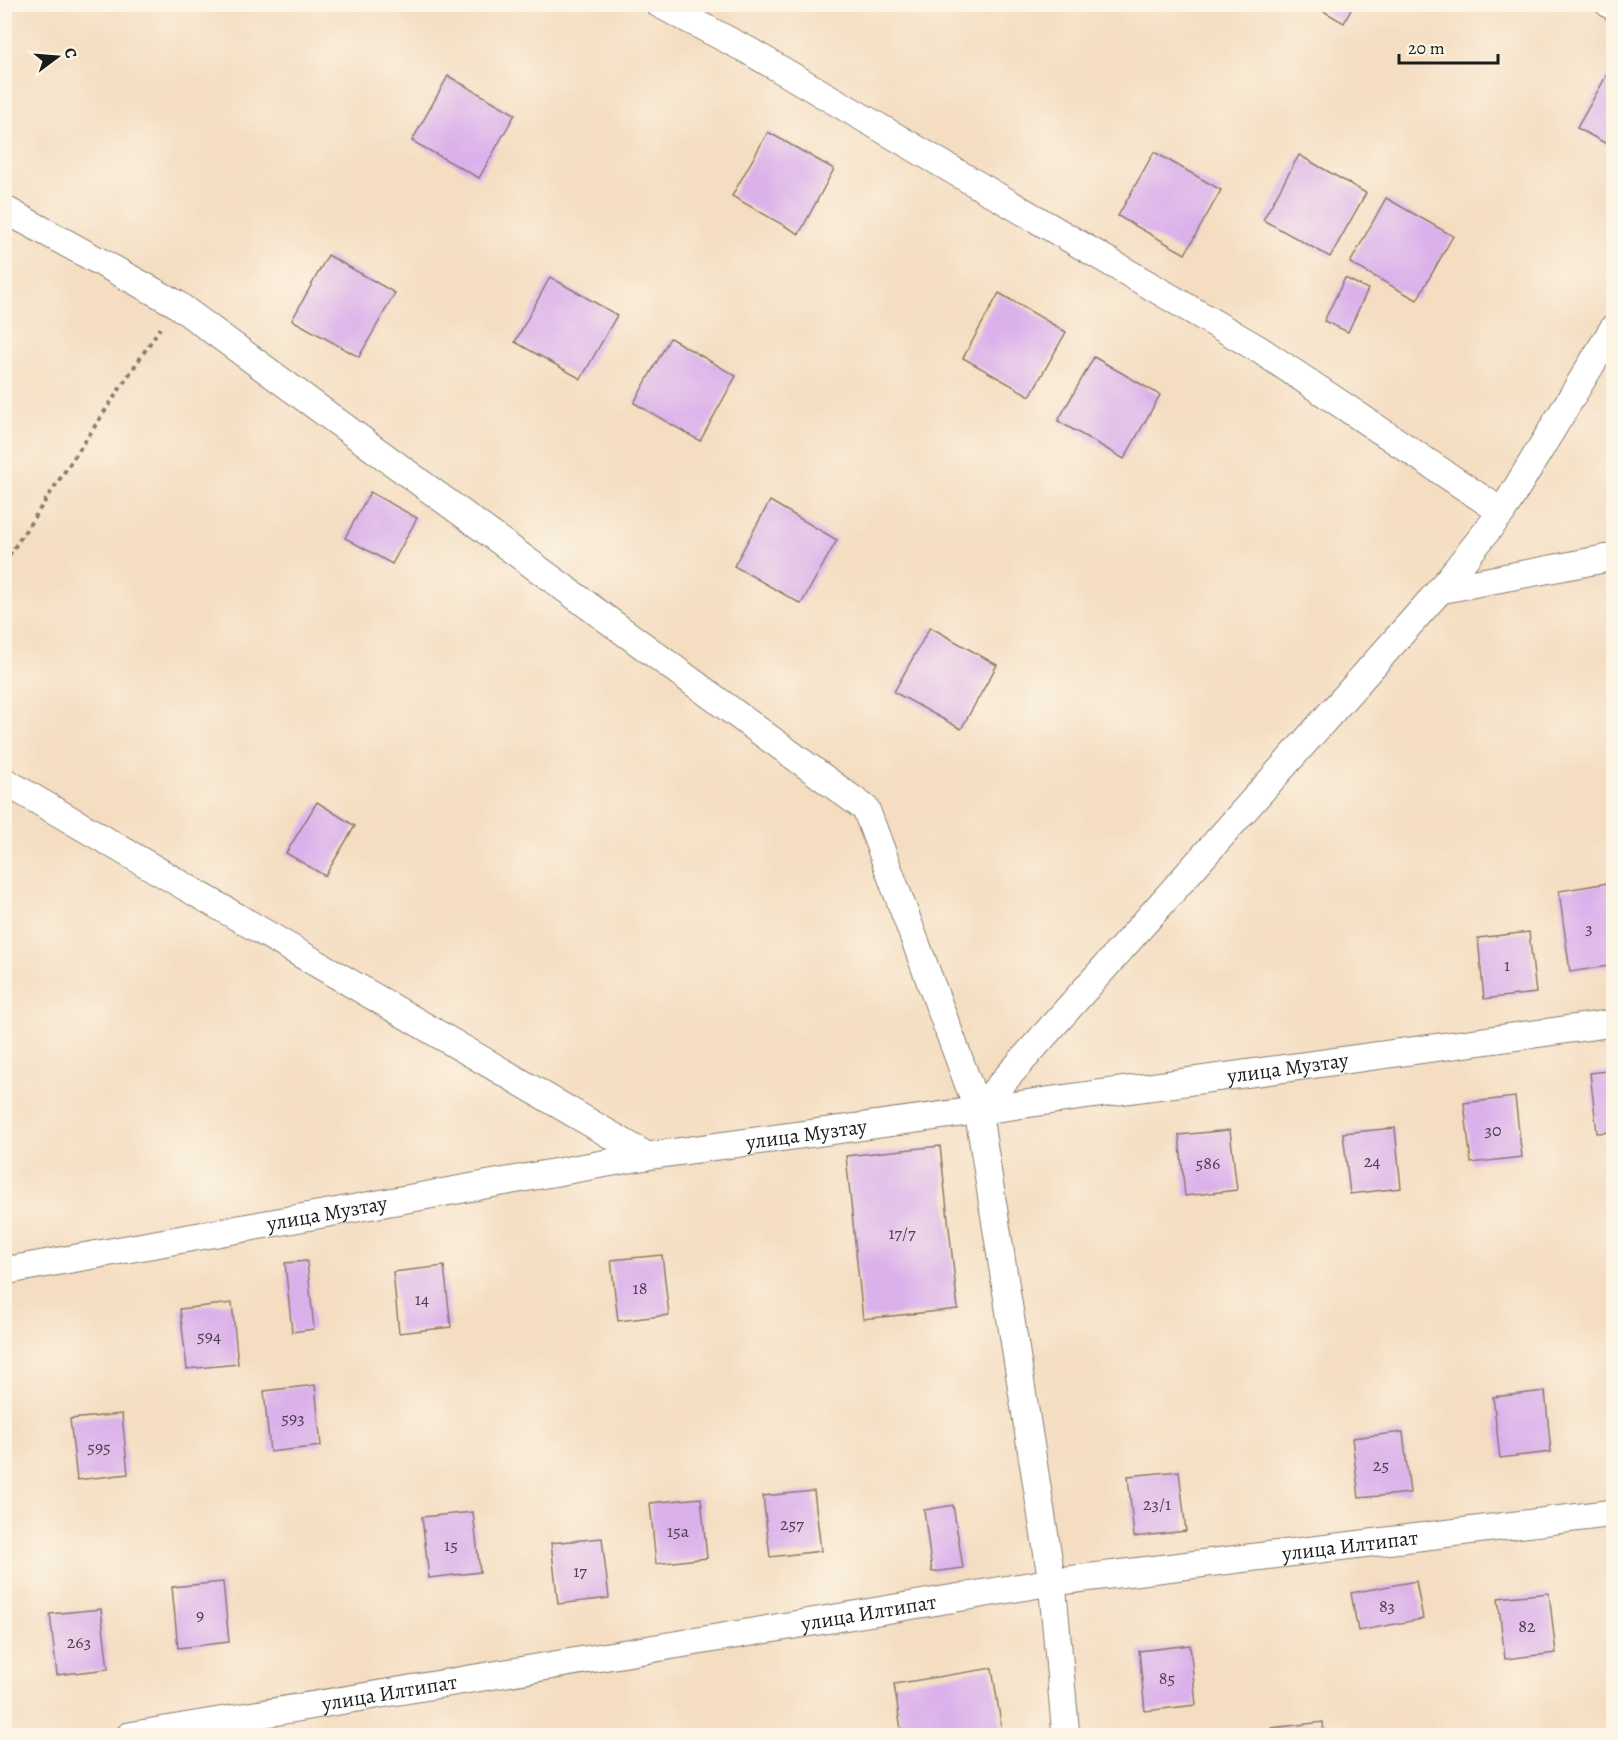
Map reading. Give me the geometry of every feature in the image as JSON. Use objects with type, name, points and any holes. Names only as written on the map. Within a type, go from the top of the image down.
[{"type":"street","points":[[659,4],[759,57],[1260,350],[1502,512]]},
{"type":"street","points":[[1609,4],[1614,7]]},
{"type":"street","points":[[4,209],[175,304],[866,809],[978,1110],[1052,1582],[1066,1736]]},
{"type":"street","points":[[978,1110],[1440,590],[1502,512],[1614,327]]},
{"type":"street","points":[[1440,590],[1614,557]]},
{"type":"street","points":[[4,781],[647,1156]]},
{"type":"street","name":"улица Музтау","points":[[4,1271],[647,1156],[1614,1023]]},
{"type":"street","name":"улица Илтипат","points":[[129,1736],[1052,1582],[1614,1513]]},
{"type":"path","points":[[4,563],[175,304]]},
{"type":"building","points":[[1311,4],[1354,4],[1344,23]]},
{"type":"building","points":[[1614,62],[1614,148],[1577,128]]},
{"type":"building","points":[[448,76],[515,114],[479,178],[412,141]]},
{"type":"building","points":[[768,132],[834,169],[799,234],[732,196]]},
{"type":"building","points":[[1154,152],[1221,190],[1185,254],[1118,216]]},
{"type":"building","points":[[1299,155],[1366,193],[1330,257],[1263,220]]},
{"type":"building","points":[[1386,198],[1453,236],[1417,300],[1350,263]]},
{"type":"building","points":[[328,255],[395,293],[359,357],[292,320]]},
{"type":"building","points":[[550,277],[617,315],[581,379],[515,342]]},
{"type":"building","points":[[1345,278],[1368,289],[1348,332],[1324,321]]},
{"type":"building","points":[[999,293],[1066,332],[1030,396],[963,358]]},
{"type":"building","points":[[670,338],[736,376],[700,441],[634,403]]},
{"type":"building","points":[[1094,357],[1160,395],[1124,459],[1058,421]]},
{"type":"building","points":[[370,492],[417,518],[392,564],[345,538]]},
{"type":"building","points":[[770,501],[837,540],[801,604],[734,566]]},
{"type":"building","points":[[930,627],[997,665],[961,729],[894,692]]},
{"type":"building","points":[[317,802],[355,826],[325,876],[286,853]]},
{"type":"building","points":[[1614,882],[1614,965],[1570,972],[1559,891]]},
{"type":"building","points":[[1529,932],[1536,993],[1484,999],[1478,938]]},
{"type":"building","points":[[1614,1070],[1614,1132],[1597,1133],[1590,1073]]},
{"type":"building","points":[[1515,1097],[1522,1157],[1471,1163],[1464,1103]]},
{"type":"building","points":[[1395,1128],[1401,1188],[1350,1194],[1343,1133]]},
{"type":"building","points":[[1230,1130],[1237,1190],[1185,1196],[1179,1135]]},
{"type":"building","points":[[940,1146],[958,1309],[863,1319],[846,1156]]},
{"type":"building","points":[[662,1255],[669,1315],[618,1321],[611,1260]]},
{"type":"building","points":[[307,1261],[314,1329],[292,1332],[285,1263]]},
{"type":"building","points":[[444,1266],[451,1327],[399,1333],[393,1272]]},
{"type":"building","points":[[232,1303],[238,1364],[187,1369],[180,1309]]},
{"type":"building","points":[[315,1385],[321,1446],[270,1452],[264,1391]]},
{"type":"building","points":[[1545,1391],[1551,1452],[1500,1458],[1493,1397]]},
{"type":"building","points":[[122,1414],[128,1474],[77,1480],[70,1419]]},
{"type":"building","points":[[1403,1432],[1410,1493],[1359,1498],[1352,1438]]},
{"type":"building","points":[[1179,1471],[1186,1531],[1134,1537],[1128,1476]]},
{"type":"building","points":[[814,1491],[821,1551],[770,1557],[763,1496]]},
{"type":"building","points":[[701,1498],[707,1558],[656,1564],[650,1503]]},
{"type":"building","points":[[953,1505],[963,1568],[932,1572],[924,1510]]},
{"type":"building","points":[[473,1512],[480,1572],[429,1578],[422,1517]]},
{"type":"building","points":[[602,1538],[609,1598],[558,1604],[551,1543]]},
{"type":"building","points":[[1416,1581],[1423,1619],[1358,1631],[1351,1593]]},
{"type":"building","points":[[223,1582],[229,1642],[178,1648],[172,1587]]},
{"type":"building","points":[[1549,1593],[1556,1653],[1505,1659],[1498,1598]]},
{"type":"building","points":[[101,1609],[108,1669],[57,1675],[50,1614]]},
{"type":"building","points":[[1190,1645],[1196,1705],[1145,1711],[1139,1651]]},
{"type":"building","points":[[992,1668],[1003,1736],[902,1736],[894,1684]]},
{"type":"building","points":[[1323,1722],[1324,1736],[1272,1736],[1271,1728]]}]
